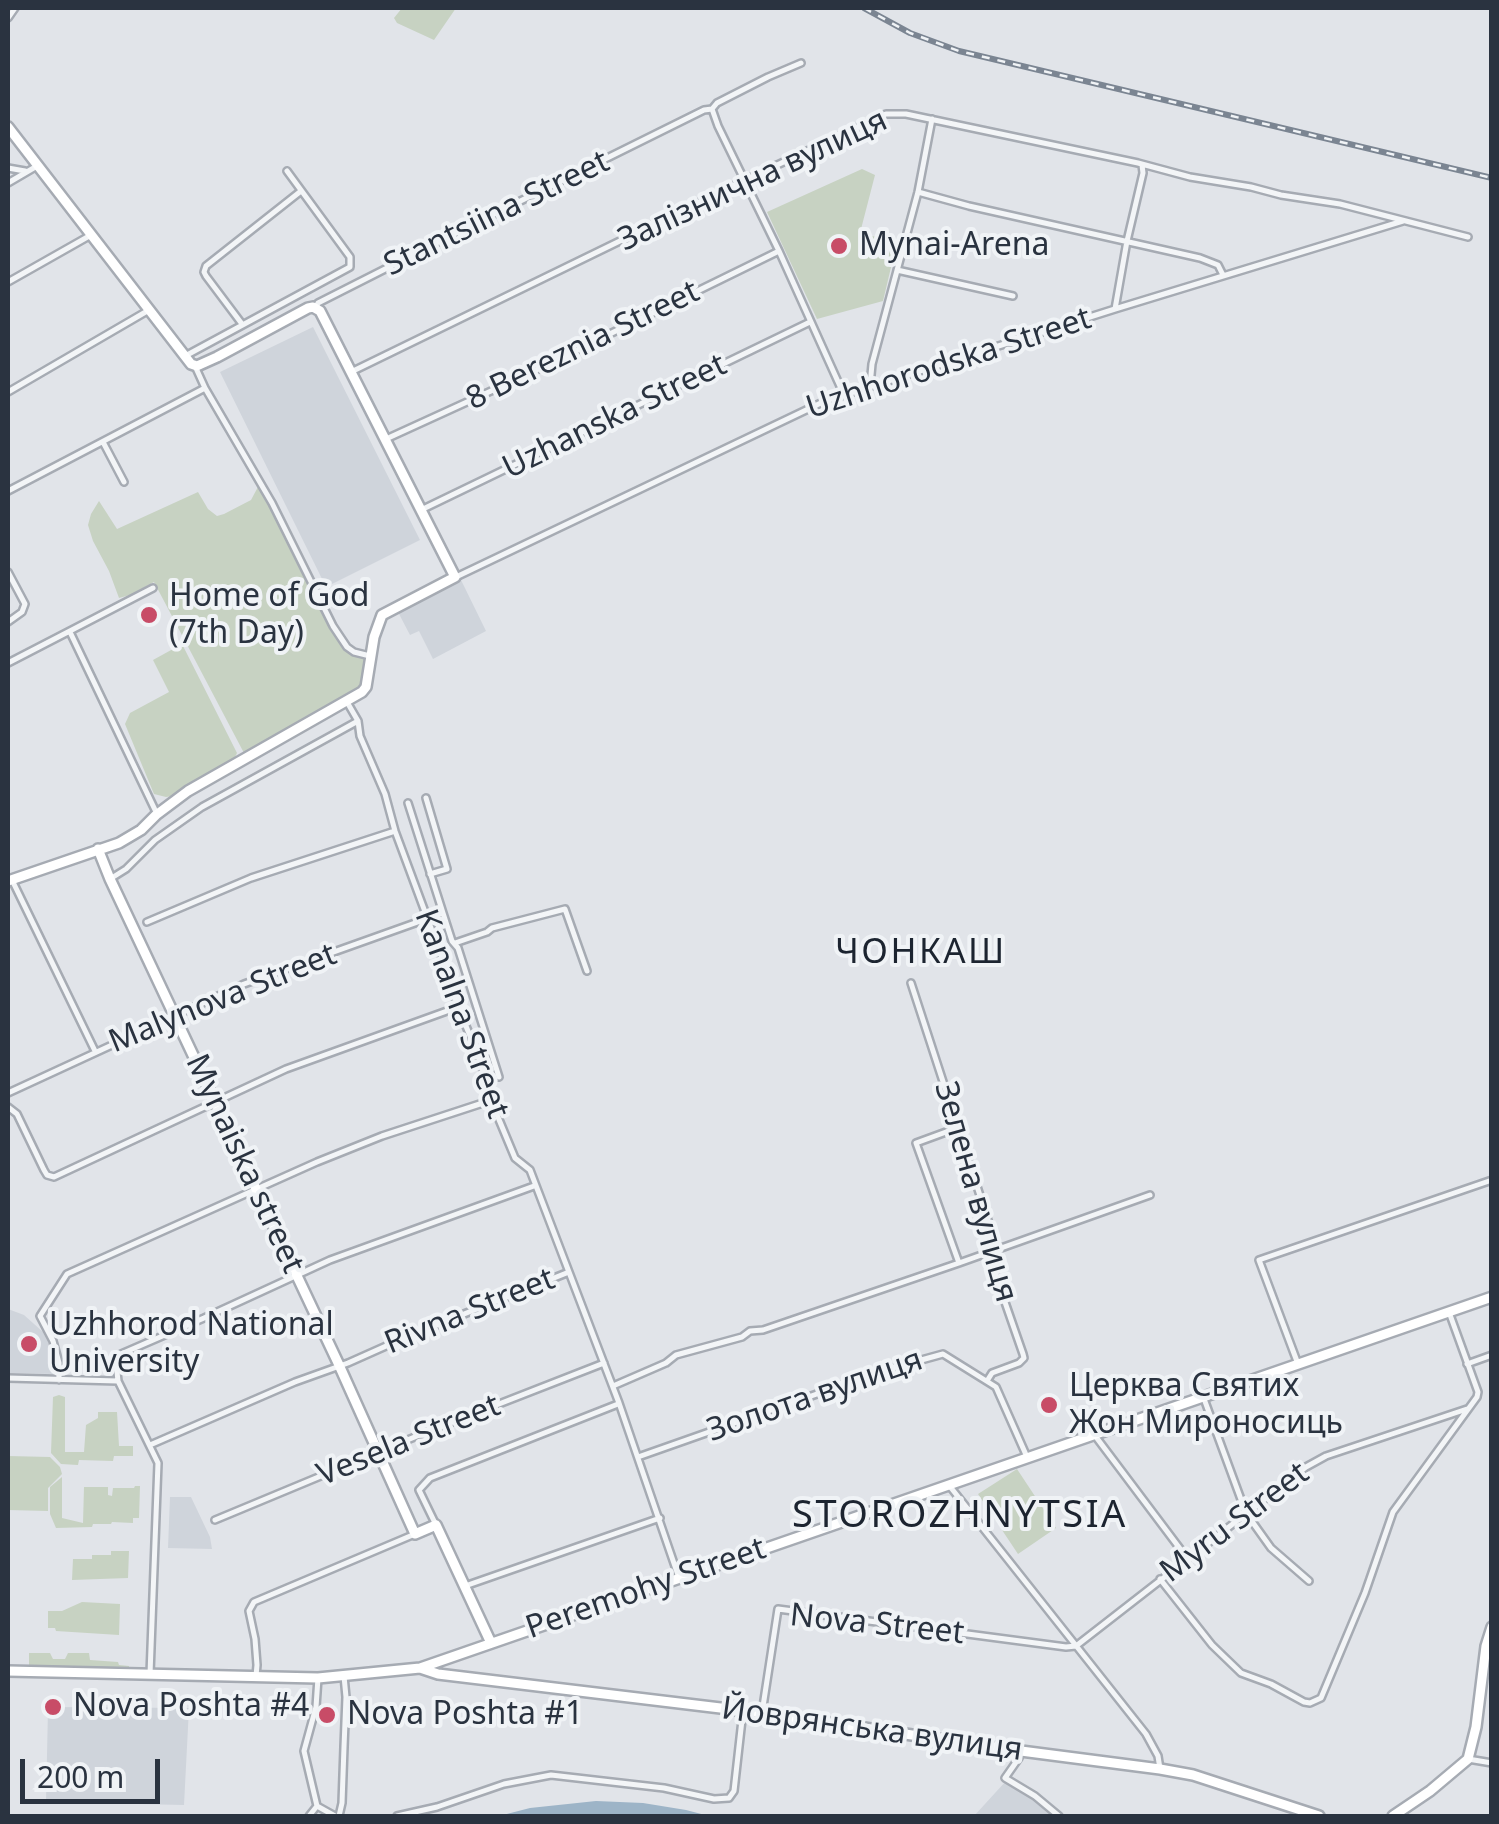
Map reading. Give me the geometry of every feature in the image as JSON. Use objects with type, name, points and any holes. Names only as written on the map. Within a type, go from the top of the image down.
[{"type":"street","points":[[8,18],[15,8]]},
{"type":"street","name":"Stantsiina Street","points":[[194,366],[800,63]]},
{"type":"street","points":[[712,108],[844,394]]},
{"type":"street","name":"Залізнична вулиця","points":[[351,372],[886,114],[906,114],[1190,177],[1340,204],[1468,237]]},
{"type":"street","points":[[870,386],[872,364],[918,192],[932,120]]},
{"type":"street","points":[[8,127],[33,169],[91,235],[194,366],[272,503],[333,626],[354,652],[370,656]]},
{"type":"street","points":[[1115,309],[1144,173],[1142,165]]},
{"type":"street","points":[[8,168],[33,169]]},
{"type":"street","points":[[8,183],[33,169]]},
{"type":"street","points":[[184,357],[350,268],[350,257],[287,171]]},
{"type":"street","points":[[242,324],[206,276],[206,266],[302,190]]},
{"type":"street","points":[[918,192],[1210,262],[1218,265],[1223,276]]},
{"type":"street","name":"Uzhhorodska Street","points":[[455,577],[844,394],[1406,220]]},
{"type":"street","points":[[8,282],[91,235]]},
{"type":"street","name":"8 Bereznia Street","points":[[386,440],[779,251]]},
{"type":"street","points":[[897,270],[1013,296]]},
{"type":"street","points":[[95,1052],[9,877],[127,839],[188,792],[236,762],[347,702],[366,687],[374,636],[382,615],[455,577],[316,308]]},
{"type":"street","points":[[8,392],[149,310]]},
{"type":"street","name":"Uzhanska Street","points":[[420,510],[810,322]]},
{"type":"street","points":[[8,491],[204,388]]},
{"type":"street","points":[[102,442],[124,482]]},
{"type":"street","points":[[8,572],[25,604],[22,612],[8,622]]},
{"type":"street","points":[[8,663],[153,588]]},
{"type":"street","points":[[70,632],[157,814]]},
{"type":"street","name":"Kanalna Street","points":[[347,702],[385,794],[492,1100],[512,1151],[530,1170],[604,1363],[679,1578]]},
{"type":"street","points":[[110,880],[155,840],[202,807],[358,721]]},
{"type":"street","points":[[426,798],[447,869],[430,874]]},
{"type":"street","points":[[408,803],[499,1077]]},
{"type":"street","points":[[146,922],[251,878],[395,830]]},
{"type":"street","name":"Mynaiska street","points":[[98,849],[415,1534]]},
{"type":"street","points":[[455,943],[509,922],[566,909],[587,971]]},
{"type":"street","name":"Malynova Street","points":[[8,1093],[244,984],[442,913]]},
{"type":"street","name":"Зелена вулиця","points":[[911,983],[998,1251],[990,1258],[1024,1358],[992,1373],[987,1380]]},
{"type":"street","points":[[8,1107],[17,1114],[48,1175],[54,1177],[286,1069],[458,1007]]},
{"type":"street","points":[[59,1380],[53,1341],[40,1316],[68,1274],[317,1162],[492,1100]]},
{"type":"street","points":[[958,1128],[916,1144],[960,1264]]},
{"type":"street","points":[[1298,1364],[1258,1260],[1492,1180]]},
{"type":"street","points":[[150,1674],[158,1463],[118,1381],[116,1362],[120,1354],[330,1260],[535,1186]]},
{"type":"street","points":[[612,1386],[676,1355],[960,1264],[1150,1195]]},
{"type":"street","name":"Rivna Street","points":[[150,1445],[569,1272]]},
{"type":"street","name":"Peremohy Street","points":[[8,1671],[318,1678],[420,1668],[1492,1298]]},
{"type":"street","points":[[1160,1579],[1212,1645],[1241,1674],[1271,1684],[1304,1702],[1316,1701],[1324,1693],[1365,1593],[1393,1512],[1478,1392],[1449,1312]]},
{"type":"street","name":"Золота вулиця","points":[[638,1457],[884,1370],[943,1354],[987,1380]]},
{"type":"street","points":[[1468,1364],[1492,1356]]},
{"type":"street","name":"Vesela Street","points":[[215,1520],[604,1363]]},
{"type":"street","points":[[8,1378],[118,1381]]},
{"type":"street","points":[[987,1380],[996,1386],[1028,1457]]},
{"type":"street","points":[[1203,1396],[1246,1513],[1271,1548],[1309,1581]]},
{"type":"street","points":[[256,1676],[255,1638],[249,1611],[254,1602],[436,1525],[420,1490],[430,1478],[619,1403]]},
{"type":"street","name":"Myru Street","points":[[1076,1646],[1306,1467],[1326,1456],[1466,1409]]},
{"type":"street","points":[[1094,1434],[1187,1558]]},
{"type":"street","points":[[948,1484],[1146,1734],[1160,1768]]},
{"type":"street","points":[[464,1586],[660,1518]]},
{"type":"street","name":"Peremohy Street","points":[[436,1525],[491,1643]]},
{"type":"street","name":"Nova Street","points":[[762,1714],[778,1609],[1076,1646]]},
{"type":"street","points":[[1393,1816],[1468,1759],[1492,1627]]},
{"type":"street","name":"Йоврянська вулиця","points":[[420,1668],[438,1674],[1160,1768],[1320,1816]]},
{"type":"street","points":[[318,1678],[316,1707],[304,1751],[318,1806],[337,1816],[342,1802],[344,1676]]},
{"type":"street","points":[[397,1816],[504,1784],[552,1775],[729,1798],[734,1790],[742,1711]]},
{"type":"street","points":[[1021,1751],[1006,1778],[1059,1816]]},
{"type":"street","points":[[1468,1759],[1492,1762]]},
{"type":"street","points":[[309,1816],[318,1806]]},
{"type":"shaded area","points":[[313,327],[420,540],[326,587],[220,372]]},
{"type":"shaded area","points":[[461,580],[486,631],[433,659],[419,631],[410,635],[398,612]]},
{"type":"shaded area","name":"Uzhhorod National University","points":[[8,1309],[24,1315],[43,1332],[53,1352],[54,1374],[8,1373]]},
{"type":"shaded area","points":[[170,1497],[191,1497],[212,1549],[168,1548]]},
{"type":"shaded area","points":[[46,1704],[189,1708],[184,1805],[46,1802]]},
{"type":"shaded area","points":[[1006,1781],[1033,1797],[1055,1816],[974,1816]]},
{"type":"green space","points":[[402,8],[456,8],[434,40],[397,23],[394,18]]},
{"type":"green space","name":"Mynai-Arena","points":[[862,169],[875,175],[860,233],[897,242],[883,301],[817,319],[767,212]]},
{"type":"green space","points":[[259,485],[347,648],[364,658],[366,670],[361,689],[244,753],[154,582],[119,598],[88,525],[99,501],[117,529],[198,492],[208,509],[217,516],[224,514],[251,500]]},
{"type":"green space","points":[[182,644],[237,753],[234,759],[166,797],[154,794],[125,724],[130,713],[169,692],[153,660]]},
{"type":"green space","points":[[53,1397],[65,1397],[65,1452],[84,1452],[86,1425],[98,1418],[98,1412],[117,1412],[119,1446],[133,1446],[133,1456],[61,1464],[51,1453]]},
{"type":"green space","points":[[8,1456],[50,1457],[60,1467],[62,1474],[48,1488],[48,1511],[8,1510]]},
{"type":"green space","points":[[1017,1469],[1056,1528],[1018,1554],[978,1494]]},
{"type":"green space","points":[[62,1477],[62,1518],[83,1523],[84,1487],[108,1487],[108,1495],[112,1496],[113,1488],[140,1486],[139,1518],[133,1518],[133,1523],[56,1528],[50,1514],[50,1487]]},
{"type":"green space","points":[[111,1551],[129,1551],[128,1578],[72,1580],[73,1559],[111,1555]]},
{"type":"green space","points":[[82,1602],[120,1604],[119,1635],[48,1628],[48,1611],[62,1611]]},
{"type":"green space","points":[[29,1653],[50,1653],[53,1659],[65,1659],[68,1653],[89,1653],[90,1660],[118,1662],[129,1669],[29,1667]]},
{"type":"water","points":[[596,1801],[643,1803],[709,1816],[499,1816],[530,1808]]},
{"type":"railway","points":[[864,8],[910,33],[959,51],[1492,178]]},
{"type":"place","name":"Mynai-Arena","points":[[839,246]]},
{"type":"place","name":"Home of God (7th Day)","points":[[149,615]]},
{"type":"place","name":"Uzhhorod National University","points":[[29,1344]]},
{"type":"place","name":"Церква Святих Жон Мироносиць","points":[[1049,1405]]},
{"type":"place","name":"Nova Poshta #4","points":[[53,1707]]},
{"type":"place","name":"Nova Poshta #1","points":[[327,1715]]},
{"type":"district","name":"ЧОНКАШ","points":[[921,953]]},
{"type":"district","name":"STOROZHNYTSIA","points":[[960,1516]]}]
